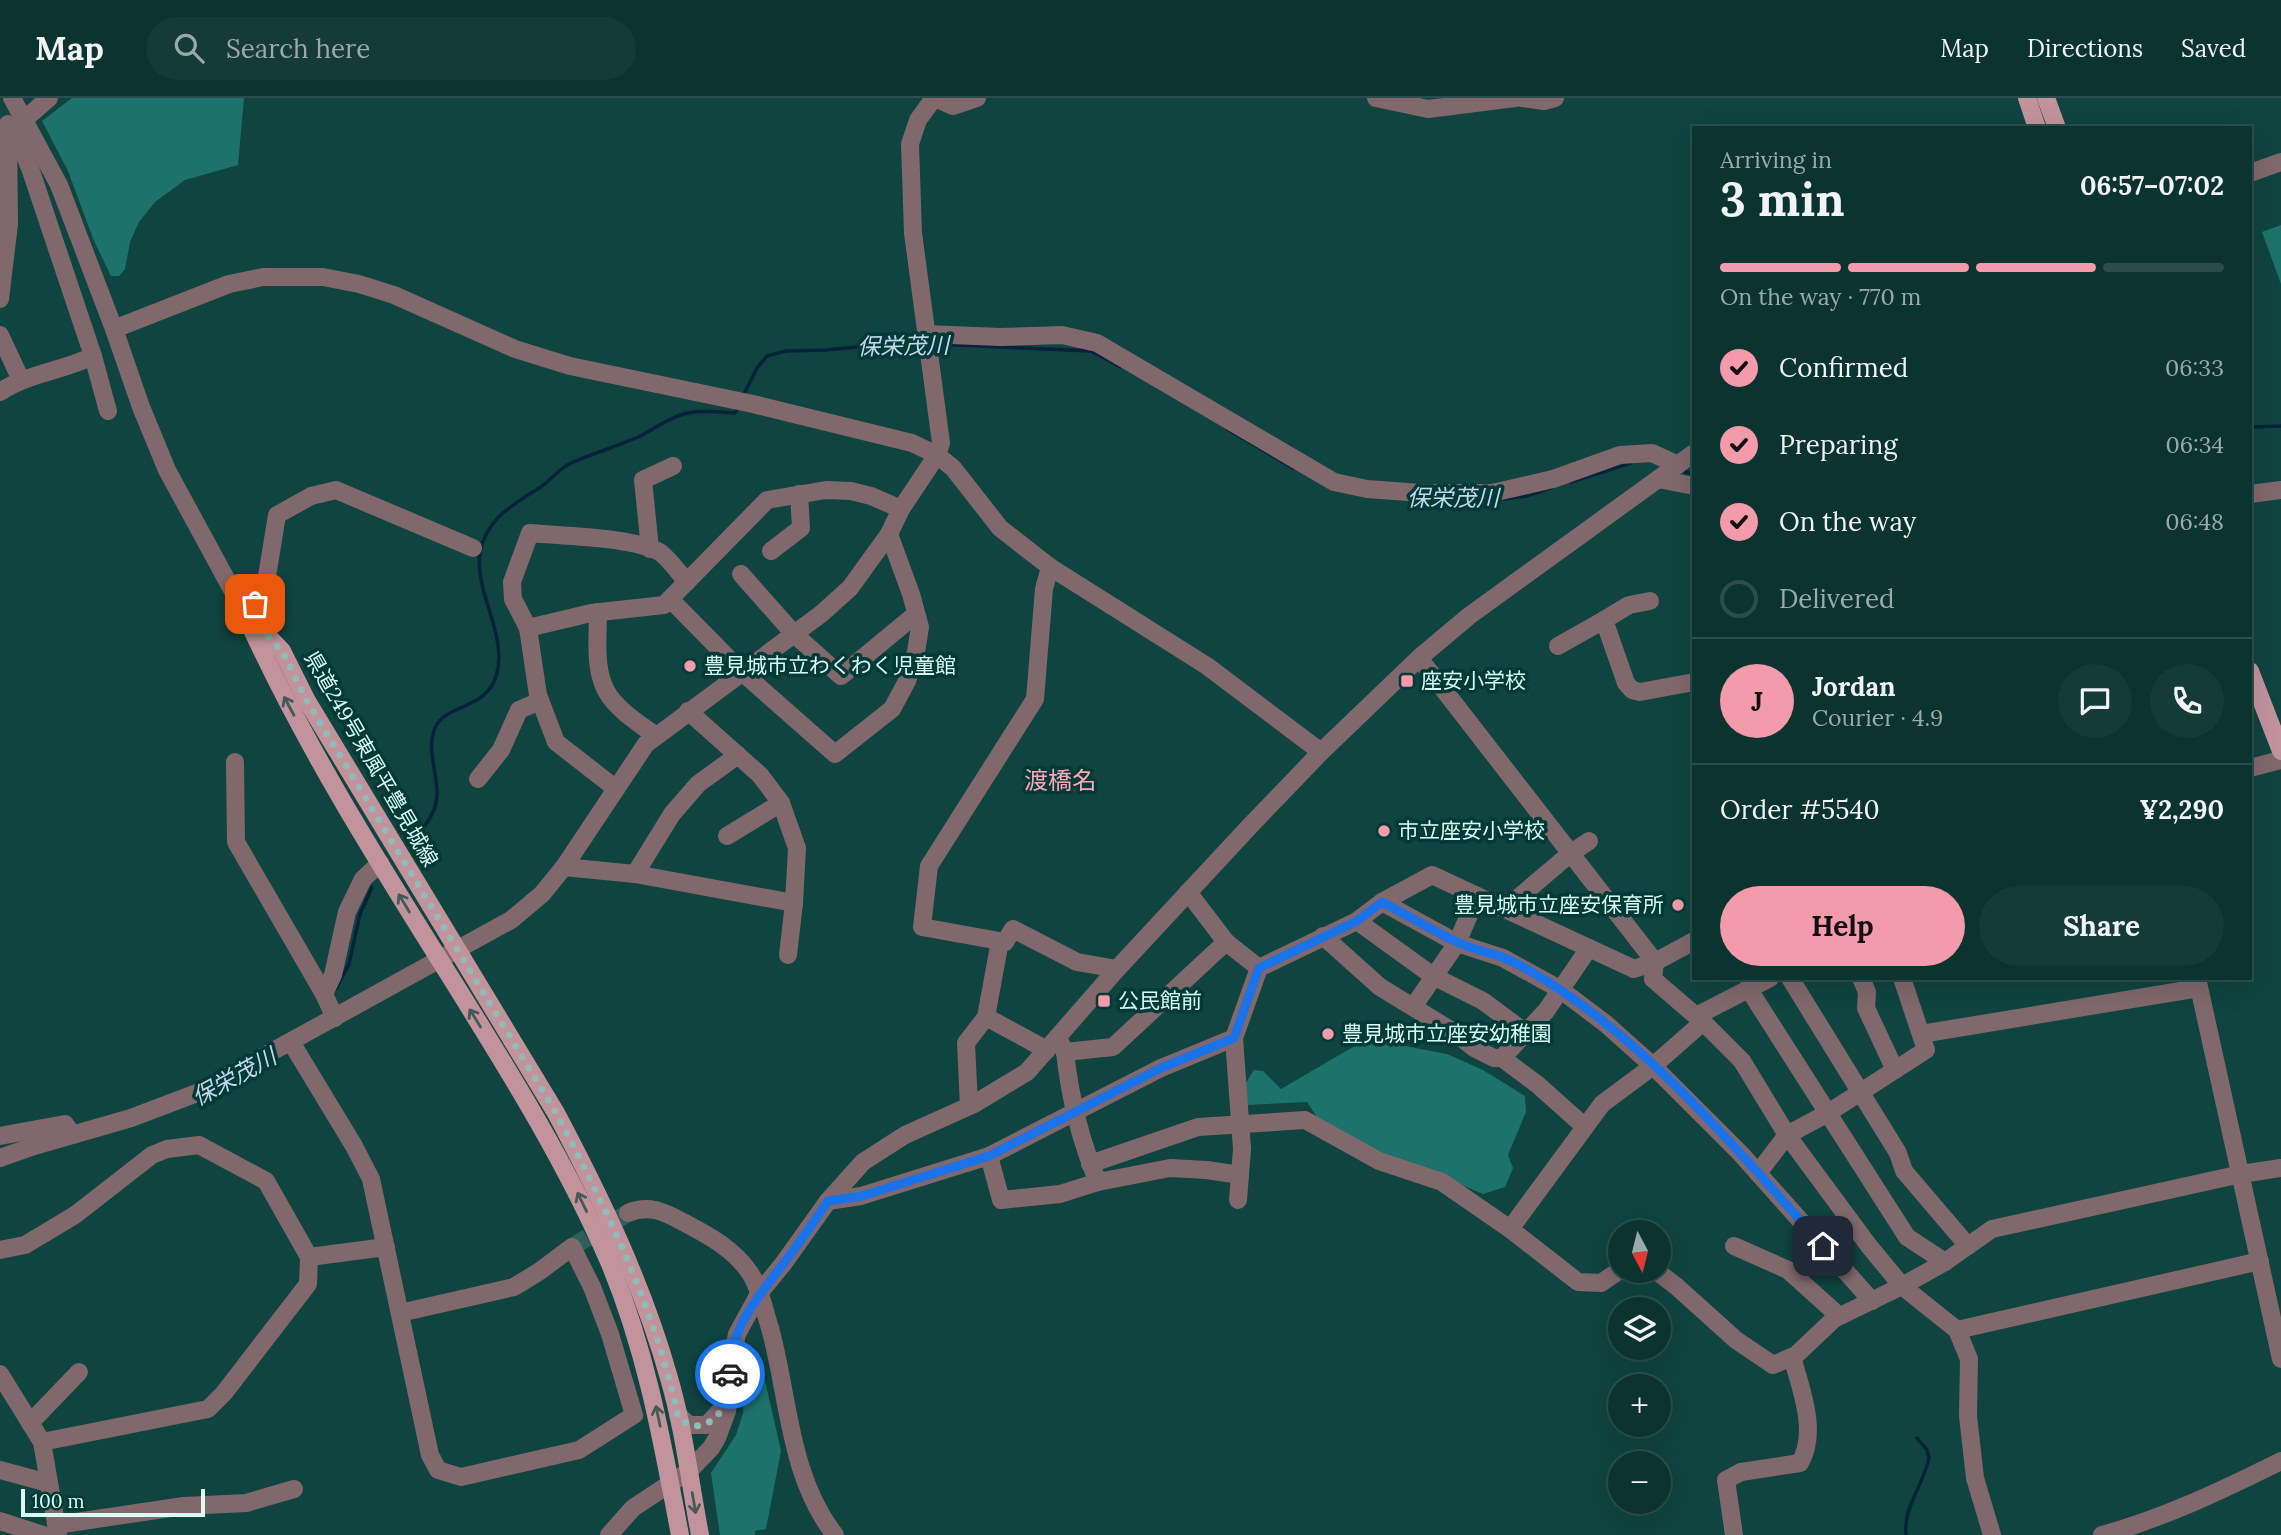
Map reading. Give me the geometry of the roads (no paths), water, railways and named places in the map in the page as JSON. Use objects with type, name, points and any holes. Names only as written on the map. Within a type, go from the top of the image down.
[{"type":"main road","points":[[2027,98],[2036,126]]},
{"type":"main road","points":[[2046,98],[2056,126]]},
{"type":"main road","name":"県道249号東風平豊見城線","points":[[243,610],[288,706],[380,863],[533,1113],[597,1234],[644,1362],[655,1404],[680,1535]]},
{"type":"main road","name":"県道249号東風平豊見城線","points":[[243,610],[282,651],[307,701],[556,1113],[611,1220],[656,1335],[678,1416],[700,1535]]},
{"type":"main road","points":[[2252,676],[2281,751]]},
{"type":"street","points":[[0,299],[5,224],[5,134],[11,111],[49,98]]},
{"type":"street","points":[[0,1158],[131,1118],[197,1093],[511,920],[542,894],[564,867],[646,744],[821,614],[850,588],[889,534],[901,509],[942,443],[913,233],[910,144],[918,120],[935,98],[953,106],[977,98]]},
{"type":"street","points":[[1376,98],[1428,109],[1515,98]]},
{"type":"street","points":[[1522,98],[1544,101],[1555,98]]},
{"type":"street","points":[[18,107],[59,186],[167,470],[243,610],[263,601],[277,515],[311,496],[336,490],[473,548]]},
{"type":"street","points":[[5,134],[20,143],[93,356],[108,411]]},
{"type":"street","points":[[2252,172],[2281,162]]},
{"type":"street","points":[[114,329],[229,284],[263,277],[323,277],[394,295],[515,349],[570,366],[732,399],[912,443],[937,455],[953,468],[1000,528],[1050,567],[1207,666],[1321,752]]},
{"type":"street","points":[[0,335],[21,380]]},
{"type":"street","points":[[928,340],[1062,335],[1097,343],[1334,482],[1367,489],[1421,493],[1492,493],[1553,479],[1620,455],[1652,453],[1670,471],[1692,486]]},
{"type":"street","points":[[0,392],[21,380],[74,365],[93,356]]},
{"type":"street","points":[[609,1535],[633,1508],[689,1471],[717,1438],[730,1400],[732,1350],[737,1334],[760,1292],[828,1201],[863,1162],[905,1135],[969,1107],[1027,1072],[1057,1047],[1117,968],[1321,752],[1419,658],[1469,616],[1692,454]]},
{"type":"street","points":[[650,549],[643,480],[673,466]]},
{"type":"street","points":[[528,628],[598,612],[664,605],[767,500],[825,490],[851,491],[872,496],[901,509]]},
{"type":"street","points":[[2252,494],[2281,490]]},
{"type":"street","points":[[771,551],[801,528],[799,494]]},
{"type":"street","points":[[615,788],[556,742],[540,701],[528,628],[513,599],[512,582],[530,533],[619,542],[650,549],[662,554],[687,582]]},
{"type":"street","points":[[670,599],[742,672],[835,754],[892,709],[907,681],[916,652],[920,627],[889,534]]},
{"type":"street","points":[[1050,567],[1044,589],[1035,699],[929,866],[922,927],[1005,942],[1013,929],[1077,962],[1117,968]]},
{"type":"street","points":[[741,575],[794,634],[841,676],[916,614]]},
{"type":"street","points":[[1558,646],[1629,604],[1650,601]]},
{"type":"street","points":[[598,612],[598,657],[608,695],[621,710],[656,736]]},
{"type":"street","points":[[1604,620],[1626,683],[1632,690],[1640,692],[1692,682]]},
{"type":"street","points":[[1419,658],[1655,962],[1653,978],[1742,1061],[1787,1135],[1902,1286],[1957,1330],[1969,1359],[1968,1416],[1975,1478],[1992,1535]]},
{"type":"street","points":[[478,779],[501,750],[519,710],[540,701]]},
{"type":"street","points":[[688,711],[761,775],[781,803],[797,848],[788,955]]},
{"type":"street","points":[[635,874],[680,804],[698,784],[737,755]]},
{"type":"street","points":[[2252,767],[2281,760]]},
{"type":"street","points":[[235,762],[236,842],[324,994],[335,1018]]},
{"type":"street","points":[[727,836],[781,803]]},
{"type":"street","points":[[1504,909],[1589,841]]},
{"type":"street","points":[[324,994],[333,975],[347,912],[363,878],[380,863]]},
{"type":"street","points":[[564,867],[635,874],[794,903]]},
{"type":"street","points":[[1238,1200],[1242,1149],[1234,1038],[1259,968],[1357,921],[1382,902],[1432,875],[1634,969],[1655,962],[1692,942]]},
{"type":"street","points":[[1188,892],[1226,942],[1259,968]]},
{"type":"street","points":[[1413,1007],[1457,943],[1477,896]]},
{"type":"street","points":[[1382,902],[1457,943],[1503,958],[1561,990],[1606,1024],[1653,1066],[1758,1173],[1872,1301]]},
{"type":"street","points":[[1357,921],[1433,976],[1483,1001],[1526,1032]]},
{"type":"street","points":[[1324,936],[1380,987],[1457,1034],[1474,1048],[1493,1058],[1502,1059],[1538,1085],[1585,1127]]},
{"type":"street","points":[[969,1107],[966,1043],[986,1017],[1000,941]]},
{"type":"street","points":[[986,1017],[1057,1047],[1113,1047],[1226,942]]},
{"type":"street","points":[[1502,1059],[1546,1011],[1589,948]]},
{"type":"street","points":[[1510,1229],[1602,1104],[1653,1066],[1699,1019],[1766,980]]},
{"type":"street","points":[[1791,980],[1898,1153],[1904,1171],[1968,1246]]},
{"type":"street","points":[[1862,980],[1867,992],[1866,1008],[1895,1070]]},
{"type":"street","points":[[1758,1173],[1787,1135],[1861,1093],[1926,1050],[1903,980]]},
{"type":"street","points":[[1921,1034],[2198,983],[2281,1359]]},
{"type":"street","points":[[1748,988],[1908,1237],[1945,1262]]},
{"type":"street","points":[[828,1201],[862,1196],[989,1156],[1161,1068],[1234,1038]]},
{"type":"street","points":[[291,1042],[371,1179],[430,1455],[438,1470],[461,1477],[579,1450],[634,1415],[605,1322],[592,1287],[572,1247],[514,1287],[400,1313]]},
{"type":"street","points":[[1057,1047],[1073,1111],[1098,1182]]},
{"type":"street","points":[[1090,1164],[1199,1127],[1305,1120],[1379,1161],[1442,1182],[1510,1229],[1578,1282],[1601,1283],[1608,1278]]},
{"type":"street","points":[[0,1136],[65,1124],[74,1135]]},
{"type":"street","points":[[0,1250],[25,1245],[75,1215],[152,1155],[167,1149],[199,1145],[266,1181],[309,1258],[308,1284],[225,1393],[208,1409],[42,1442]]},
{"type":"street","points":[[989,1156],[1000,1200],[1060,1194],[1098,1182],[1170,1168],[1240,1175]]},
{"type":"street","points":[[1671,1283],[1736,1340],[1773,1365],[1791,1357],[1839,1316],[1945,1262],[1992,1229],[2241,1174],[2281,1168]]},
{"type":"street","points":[[628,1213],[649,1208],[662,1211],[720,1242],[750,1273],[760,1292],[772,1338],[802,1473],[820,1517],[835,1535]]},
{"type":"street","points":[[1734,1246],[1788,1270],[1839,1316]]},
{"type":"street","points":[[309,1258],[386,1247]]},
{"type":"street","points":[[1957,1330],[2260,1261]]},
{"type":"street","points":[[1734,1535],[1726,1480],[1741,1472],[1800,1463],[1807,1451],[1807,1425],[1802,1394],[1791,1357]]},
{"type":"street","points":[[30,1423],[79,1372]]},
{"type":"street","points":[[0,1374],[42,1442],[52,1532]]},
{"type":"street","points":[[678,1416],[689,1425],[706,1425],[730,1400]]},
{"type":"street","points":[[2102,1535],[2139,1525],[2238,1483],[2281,1461]]},
{"type":"street","points":[[0,1470],[48,1483]]},
{"type":"street","points":[[0,1521],[52,1532],[184,1506],[246,1503],[294,1489]]},
{"type":"waterway","name":"保栄茂川","points":[[743,396],[757,368],[767,356],[786,351],[922,343]]},
{"type":"waterway","name":"保栄茂川","points":[[933,344],[1091,351],[1121,367]]},
{"type":"waterway","name":"保栄茂川","points":[[414,840],[436,804],[432,747],[436,726],[449,713],[485,694],[497,673],[498,643],[479,567],[480,553],[488,530],[503,513],[571,463],[636,438],[681,415],[700,412],[735,413],[739,406]]},
{"type":"waterway","name":"保栄茂川","points":[[2252,427],[2281,426]]},
{"type":"waterway","name":"保栄茂川","points":[[1227,429],[1293,468]]},
{"type":"waterway","name":"保栄茂川","points":[[1571,482],[1631,463]]},
{"type":"waterway","name":"保栄茂川","points":[[1682,471],[1692,474]]},
{"type":"waterway","name":"保栄茂川","points":[[1504,499],[1551,488]]},
{"type":"waterway","name":"保栄茂川","points":[[336,989],[349,964],[360,914],[372,887]]},
{"type":"waterway","points":[[1906,1535],[1908,1515],[1929,1458],[1927,1450],[1917,1438]]},
{"type":"tunnel","points":[[572,1247],[628,1213]]},
{"type":"place","name":"豊見城市立わくわく児童館","points":[[690,666]]},
{"type":"place","name":"座安小学校","points":[[1407,681]]},
{"type":"place","name":"市立座安小学校","points":[[1384,831]]},
{"type":"place","name":"豊見城市立座安保育所","points":[[1678,905]]},
{"type":"place","name":"公民館前","points":[[1104,1001]]},
{"type":"place","name":"豊見城市立座安幼稚園","points":[[1328,1034]]},
{"type":"district","name":"渡橋名","points":[[1060,781]]}]
